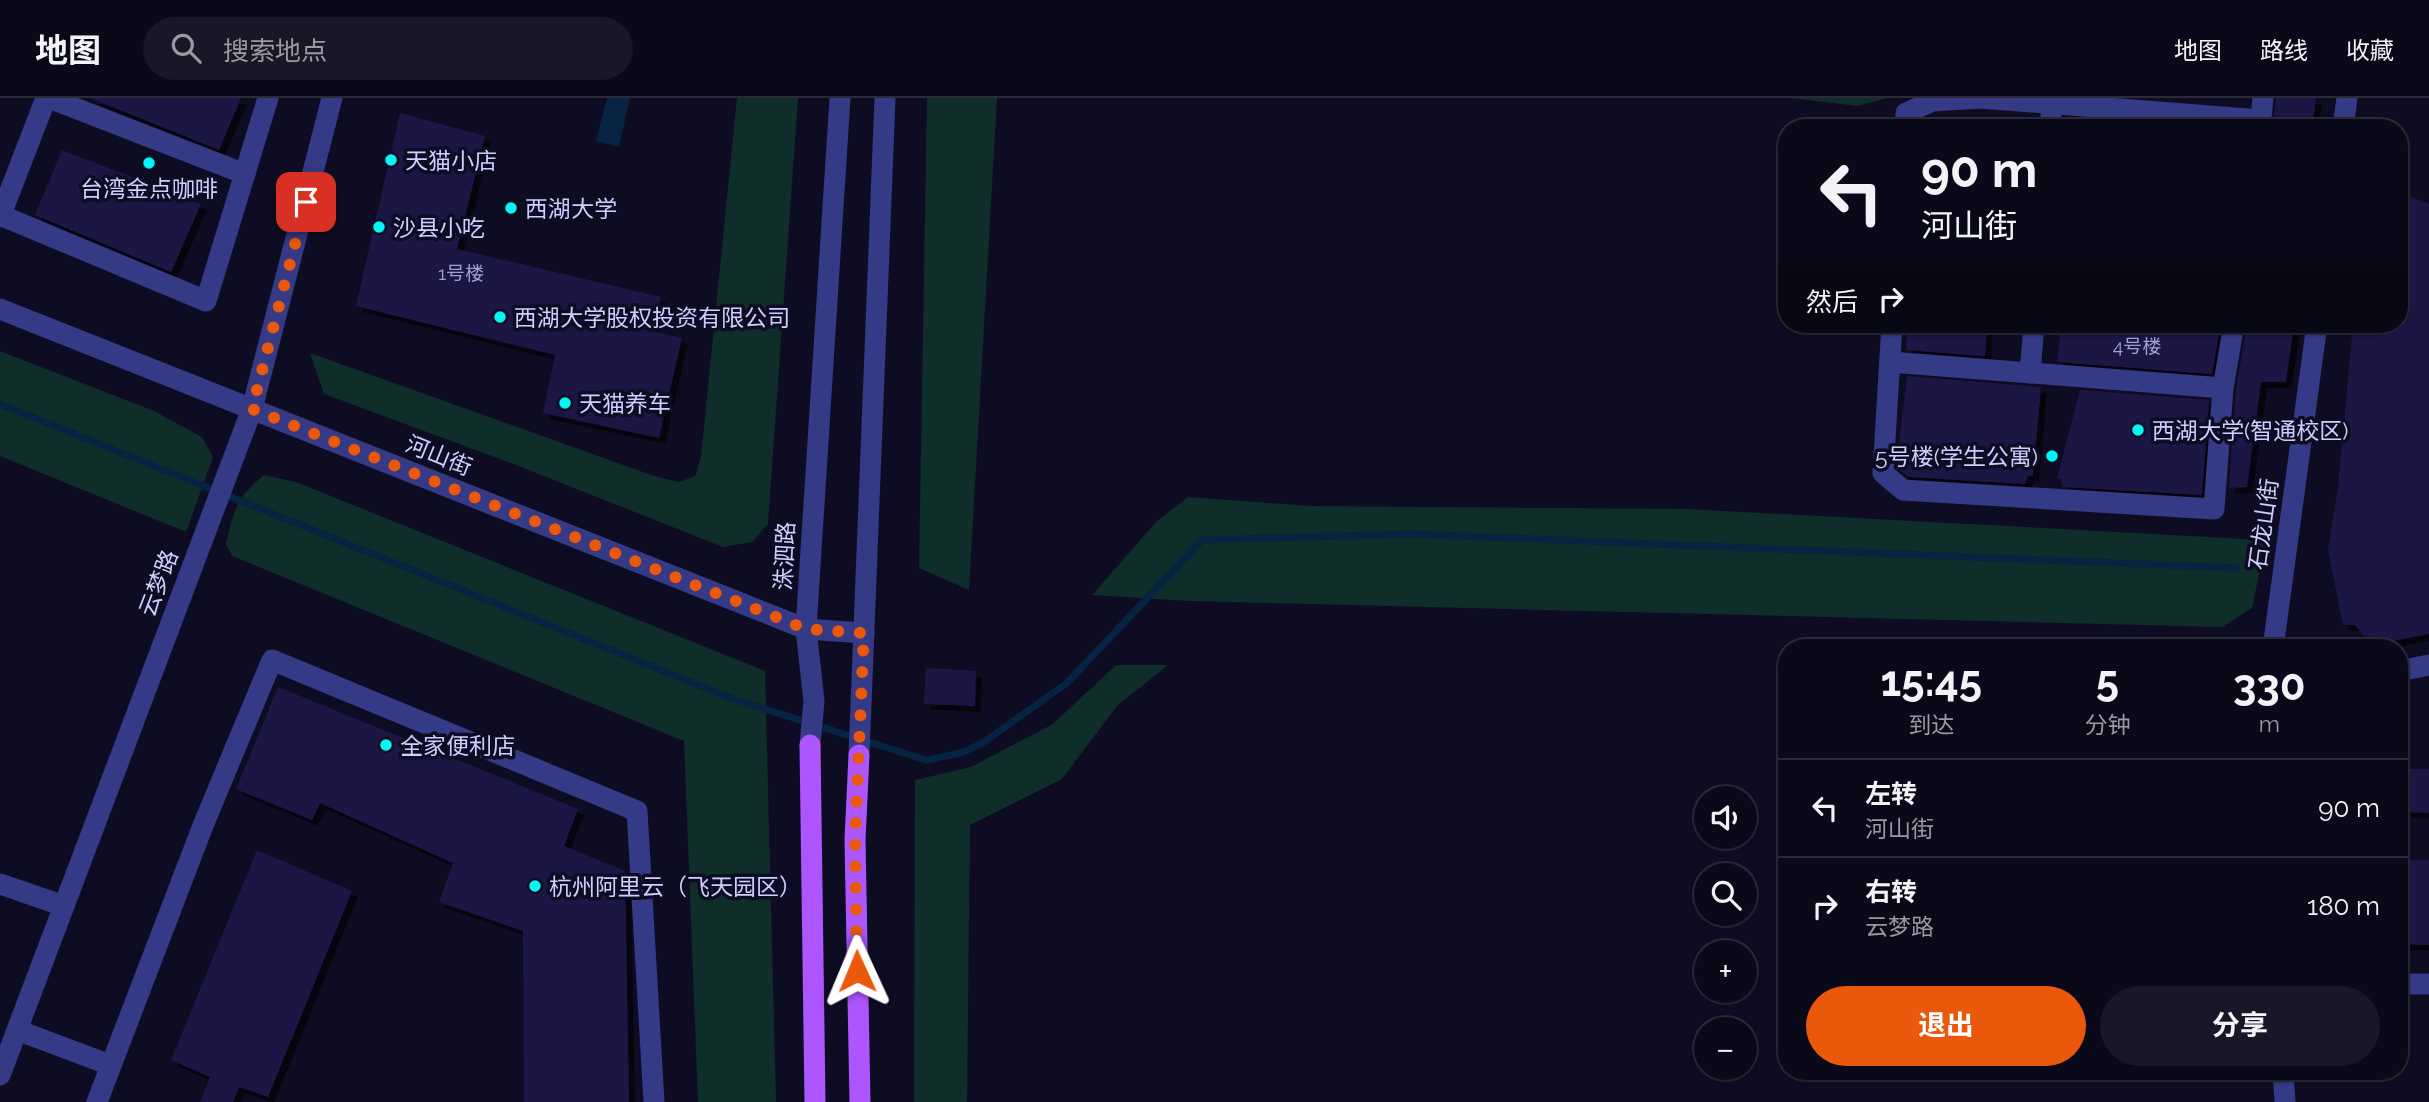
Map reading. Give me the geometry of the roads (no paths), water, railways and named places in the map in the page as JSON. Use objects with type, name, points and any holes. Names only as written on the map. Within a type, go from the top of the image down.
[{"type":"main road","name":"洙泗路","points":[[810,745],[815,1102]]},
{"type":"main road","points":[[859,755],[855,840],[860,1102]]},
{"type":"street","points":[[245,174],[47,98],[0,216],[206,300],[245,174],[268,98]]},
{"type":"street","name":"云梦路","points":[[0,1075],[252,409],[332,98]]},
{"type":"street","name":"洙泗路","points":[[810,745],[814,701],[806,629],[840,98]]},
{"type":"street","points":[[859,755],[885,98]]},
{"type":"street","points":[[1906,119],[1906,113],[1933,101],[1980,98],[2209,119]]},
{"type":"street","points":[[2261,119],[2263,98]]},
{"type":"street","points":[[2344,119],[2347,98]]},
{"type":"street","points":[[2051,119],[2052,104]]},
{"type":"street","name":"河山街","points":[[0,309],[806,629],[864,633]]},
{"type":"street","points":[[1892,333],[1883,473],[1903,490],[2214,509],[2223,388],[2232,333]]},
{"type":"street","points":[[2031,373],[2033,333]]},
{"type":"street","name":"石龙山街","points":[[2274,639],[2316,333]]},
{"type":"street","points":[[1890,362],[2223,388]]},
{"type":"street","points":[[97,1102],[204,823],[272,660],[637,811],[654,1102]]},
{"type":"street","points":[[2408,669],[2429,665]]},
{"type":"street","points":[[0,884],[64,906]]},
{"type":"street","points":[[2408,984],[2429,984]]},
{"type":"street","points":[[17,1030],[110,1065]]},
{"type":"street","points":[[2284,1080],[2285,1102]]},
{"type":"water","points":[[607,98],[630,98],[619,147],[596,141]]},
{"type":"waterway","points":[[0,404],[733,699],[926,760],[961,753],[981,744],[1067,683],[1202,540],[1413,534],[2237,568]]},
{"type":"place","name":"天猫小店","points":[[391,160]]},
{"type":"place","name":"台湾金点咖啡","points":[[149,163]]},
{"type":"place","name":"西湖大学","points":[[511,208]]},
{"type":"place","name":"沙县小吃","points":[[379,227]]},
{"type":"place","name":"西湖大学股权投资有限公司","points":[[500,317]]},
{"type":"place","name":"天猫养车","points":[[565,403]]},
{"type":"place","name":"西湖大学(智通校区)","points":[[2138,430]]},
{"type":"place","name":"5号楼(学生公寓)","points":[[2052,456]]},
{"type":"place","name":"全家便利店","points":[[386,745]]},
{"type":"place","name":"杭州阿里云（飞天园区）","points":[[535,886]]}]
